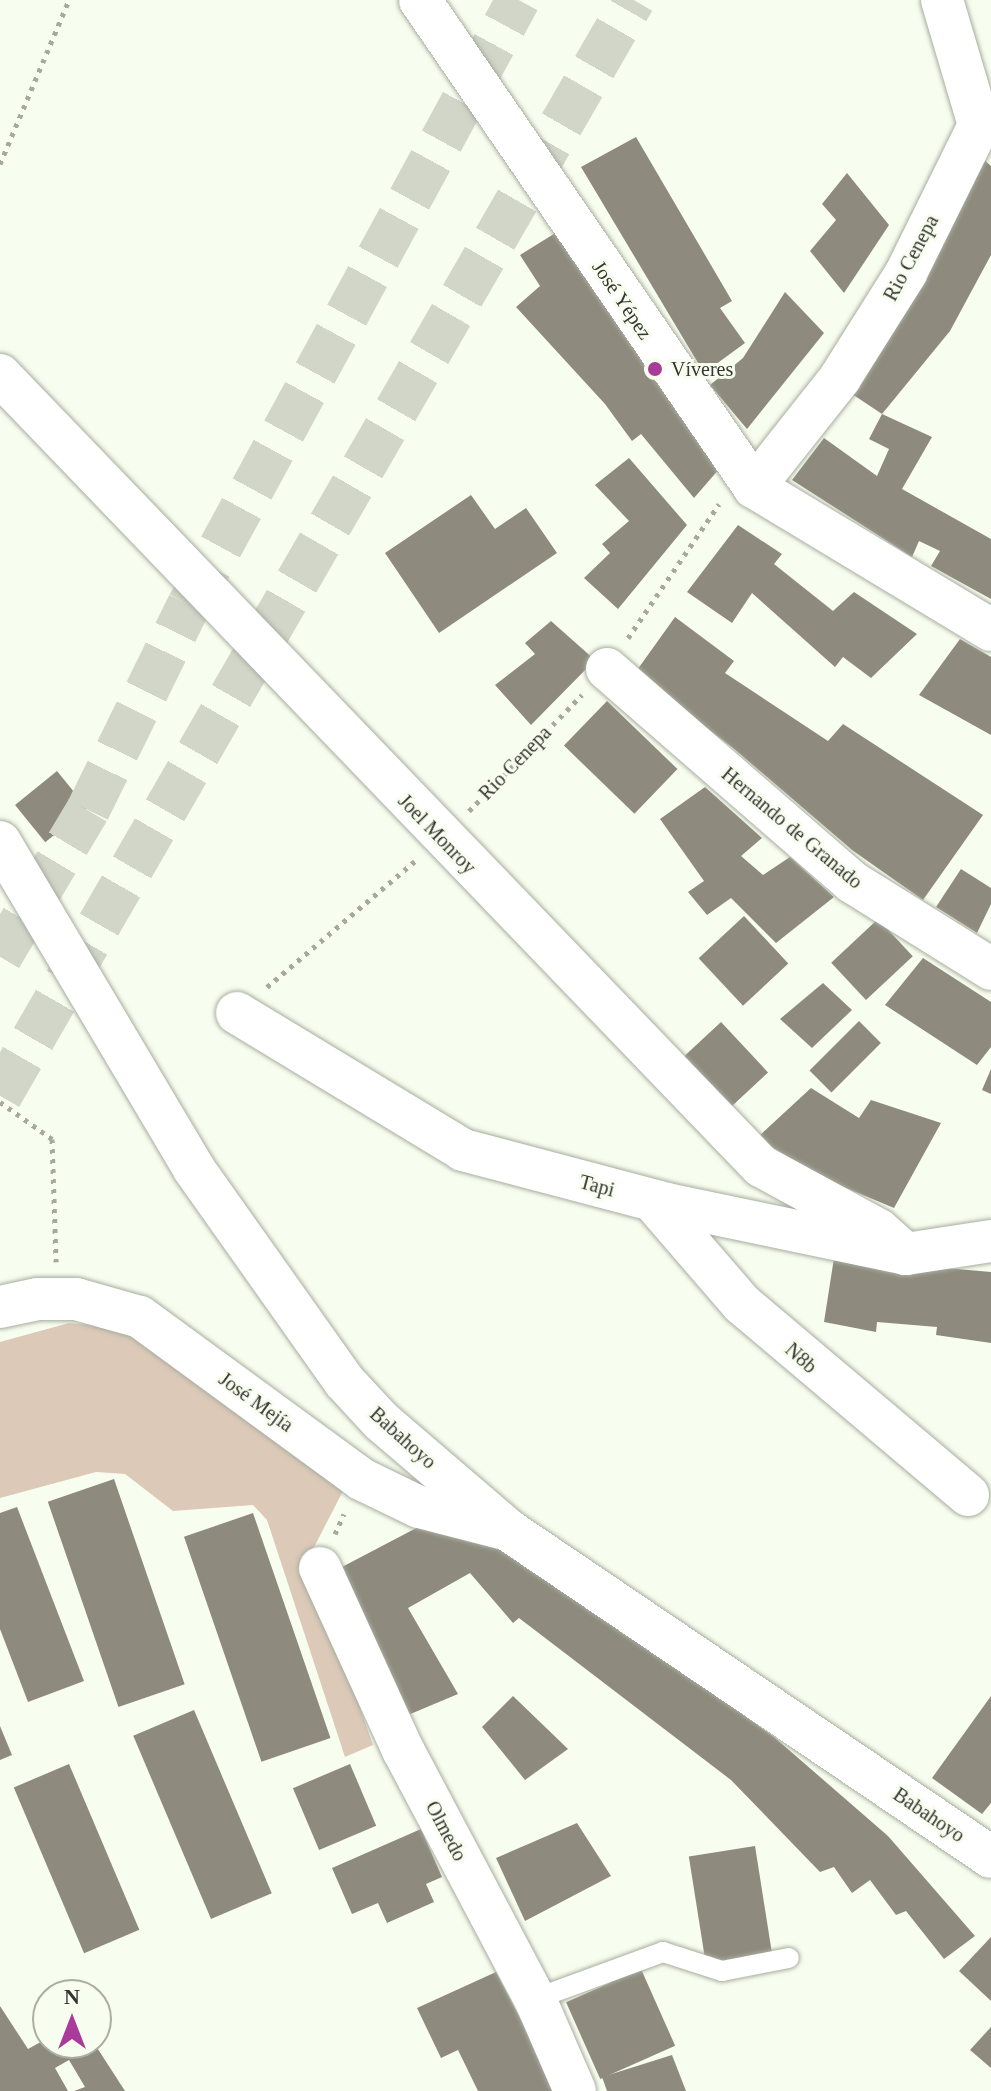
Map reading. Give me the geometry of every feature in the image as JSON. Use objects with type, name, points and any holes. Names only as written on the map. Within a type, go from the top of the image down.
[{"type":"street","name":"José Yépez","points":[[420,0],[738,493],[991,630]]},
{"type":"street","name":"Rio Cenepa","points":[[738,493],[840,378],[906,273],[985,131],[942,0]]},
{"type":"street","name":"Joel Monroy","points":[[0,375],[441,839],[761,1166],[879,1230],[906,1254]]},
{"type":"street","name":"Hernando de Granado","points":[[607,669],[852,882],[991,969]]},
{"type":"street","name":"Babahoyo","points":[[0,842],[194,1169],[344,1381],[381,1421],[508,1530],[991,1857]]},
{"type":"street","name":"Tapi","points":[[251,1001],[463,1150],[653,1201],[906,1254],[991,1241]]},
{"type":"street","name":"N8b","points":[[653,1201],[742,1304],[968,1495]]},
{"type":"street","name":"José Mejía","points":[[0,1307],[57,1299],[105,1304],[140,1317],[361,1479],[431,1511],[508,1530]]},
{"type":"street","name":"Olmedo","points":[[320,1568],[403,1750],[535,1999],[575,2091]]},
{"type":"lane","points":[[535,1999],[663,1952],[722,1971],[789,1958]]},
{"type":"path","points":[[0,164],[69,0]]},
{"type":"path","name":"Rio Cenepa","points":[[251,1001],[441,839],[607,669],[738,493]]},
{"type":"path","points":[[0,1102],[52,1139],[57,1299]]},
{"type":"path","points":[[320,1568],[361,1479]]},
{"type":"shaded area","points":[[69,1323],[131,1329],[345,1487],[308,1559],[373,1745],[345,1757],[267,1520],[253,1505],[173,1511],[125,1474],[96,1472],[0,1498],[0,1342]]},
{"type":"building","points":[[636,137],[732,301],[720,308],[745,343],[704,373],[581,167]]},
{"type":"building","points":[[982,158],[991,166],[991,255],[950,331],[882,414],[852,394]]},
{"type":"building","points":[[847,173],[889,225],[844,293],[810,251],[836,220],[822,204]]},
{"type":"building","points":[[557,232],[720,468],[694,498],[641,434],[632,441],[605,404],[516,307],[540,286],[520,255]]},
{"type":"building","points":[[785,292],[824,333],[747,429],[710,385],[743,358]]},
{"type":"building","points":[[882,414],[932,437],[902,489],[991,539],[991,599],[931,566],[940,551],[919,541],[912,557],[792,480],[824,438],[877,476],[889,449],[869,439]]},
{"type":"building","points":[[629,458],[687,525],[618,609],[584,578],[610,553],[602,544],[629,521],[595,485]]},
{"type":"building","points":[[471,495],[495,529],[526,508],[557,553],[439,633],[385,553]]},
{"type":"building","points":[[738,525],[782,554],[774,564],[833,611],[854,592],[917,634],[871,678],[843,657],[835,667],[752,593],[732,623],[687,592]]},
{"type":"building","points":[[675,617],[734,661],[725,673],[828,741],[843,724],[983,815],[923,900],[852,850],[733,748],[635,673]]},
{"type":"building","points":[[551,621],[595,660],[531,725],[495,685],[535,654],[525,643]]},
{"type":"building","points":[[960,639],[991,657],[991,735],[919,695]]},
{"type":"building","points":[[607,701],[677,769],[634,814],[564,746]]},
{"type":"building","points":[[57,771],[87,808],[45,842],[15,805]]},
{"type":"building","points":[[705,787],[762,838],[741,856],[763,875],[790,857],[834,897],[776,943],[731,898],[707,915],[688,892],[704,881],[660,819]]},
{"type":"building","points":[[961,869],[991,888],[991,904],[977,933],[936,907]]},
{"type":"building","points":[[744,916],[788,964],[743,1006],[699,958]]},
{"type":"building","points":[[878,919],[913,956],[866,1000],[831,963]]},
{"type":"building","points":[[923,958],[991,1002],[991,1047],[977,1065],[885,1005]]},
{"type":"building","points":[[823,983],[852,1010],[812,1048],[780,1019]]},
{"type":"building","points":[[859,1021],[881,1043],[831,1092],[810,1070]]},
{"type":"building","points":[[721,1022],[768,1072],[726,1111],[679,1061]]},
{"type":"building","points":[[991,1069],[991,1094],[982,1090]]},
{"type":"building","points":[[811,1088],[859,1118],[871,1100],[941,1123],[894,1208],[820,1177],[757,1138]]},
{"type":"building","points":[[834,1258],[991,1272],[991,1343],[936,1335],[937,1327],[877,1322],[876,1332],[824,1322]]},
{"type":"building","points":[[114,1479],[185,1684],[118,1707],[48,1502]]},
{"type":"building","points":[[17,1507],[84,1681],[28,1702],[0,1629],[0,1513]]},
{"type":"building","points":[[253,1513],[330,1738],[261,1762],[184,1537]]},
{"type":"building","points":[[443,1514],[516,1551],[774,1737],[888,1836],[975,1936],[944,1959],[906,1911],[896,1915],[870,1880],[852,1893],[834,1867],[820,1872],[731,1780],[519,1618],[513,1623],[470,1573],[408,1608],[458,1694],[408,1715],[342,1567]]},
{"type":"building","points":[[513,1696],[568,1749],[525,1780],[482,1727]]},
{"type":"building","points":[[991,1696],[991,1803],[982,1814],[932,1778]]},
{"type":"building","points":[[194,1710],[272,1893],[211,1919],[133,1736]]},
{"type":"building","points":[[0,1726],[12,1755],[0,1760]]},
{"type":"building","points":[[69,1764],[139,1930],[84,1953],[14,1787]]},
{"type":"building","points":[[350,1764],[376,1826],[319,1850],[293,1788]]},
{"type":"building","points":[[577,1823],[611,1876],[525,1921],[496,1858]]},
{"type":"building","points":[[421,1829],[442,1877],[426,1884],[434,1902],[387,1923],[378,1903],[352,1914],[332,1868]]},
{"type":"building","points":[[755,1846],[772,1953],[706,1963],[689,1856]]},
{"type":"building","points":[[991,1937],[991,2001],[959,1971]]},
{"type":"building","points":[[641,1969],[675,2046],[600,2079],[566,2002]]},
{"type":"building","points":[[496,1972],[522,2022],[533,2017],[570,2091],[478,2091],[458,2050],[441,2058],[417,2008]]},
{"type":"building","points":[[0,2006],[28,2049],[32,2047],[32,2059],[104,2059],[125,2091],[74,2091],[85,2087],[69,2060],[55,2068],[68,2091],[0,2091]]},
{"type":"building","points":[[991,2027],[991,2068],[970,2050]]},
{"type":"building","points":[[672,2055],[686,2091],[607,2091],[602,2077]]},
{"type":"tunnel","points":[[0,957],[88,810],[189,605],[518,0]]},
{"type":"tunnel","points":[[0,1096],[633,0]]},
{"type":"place","name":"Víveres","points":[[655,369]]}]
